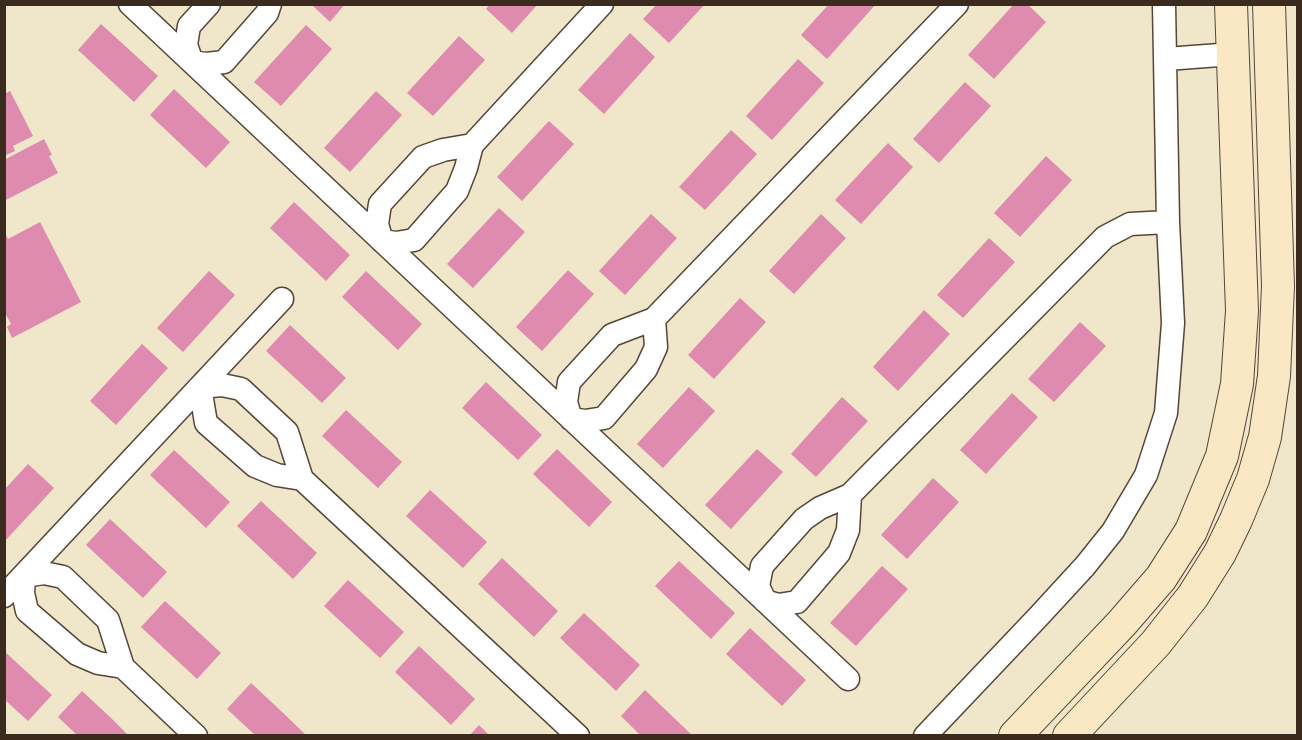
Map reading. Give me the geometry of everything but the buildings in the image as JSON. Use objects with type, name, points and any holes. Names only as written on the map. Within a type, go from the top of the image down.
[{"type":"main road","points":[[1015,735],[1122,623],[1161,578],[1191,531],[1222,456],[1237,384],[1242,311],[1231,4]]},
{"type":"main road","points":[[1069,735],[1156,643],[1193,596],[1220,553],[1236,520],[1253,479],[1265,437],[1274,376],[1278,286],[1269,4]]},
{"type":"street","points":[[130,4],[848,679]]},
{"type":"street","points":[[192,62],[186,45],[189,26],[209,4]]},
{"type":"street","points":[[192,62],[206,64],[224,62],[267,13],[270,4]]},
{"type":"street","points":[[382,241],[396,243],[414,240],[457,191],[472,145],[602,4]]},
{"type":"street","points":[[571,419],[566,402],[569,382],[612,335],[654,319],[957,4]]},
{"type":"street","points":[[925,735],[1085,566],[1113,531],[1146,475],[1166,413],[1173,323],[1168,222],[1164,4]]},
{"type":"street","points":[[1166,59],[1233,54]]},
{"type":"street","points":[[382,241],[376,224],[380,204],[423,157],[442,150],[472,145]]},
{"type":"street","points":[[850,495],[848,530],[839,553],[796,602],[778,605],[765,601],[758,586],[762,566],[804,519],[820,507],[850,495],[1105,237],[1130,224],[1168,222]]},
{"type":"street","points":[[4,596],[282,298]]},
{"type":"street","points":[[571,419],[585,421],[604,418],[646,369],[656,346],[654,319]]},
{"type":"street","points":[[200,387],[222,385],[241,389],[287,432],[302,479],[578,735]]},
{"type":"street","points":[[200,387],[206,423],[255,466],[277,475],[302,479]]},
{"type":"street","points":[[24,576],[44,573],[63,577],[108,620],[123,667],[195,735]]},
{"type":"street","points":[[24,576],[27,611],[76,654],[98,663],[123,667]]}]
